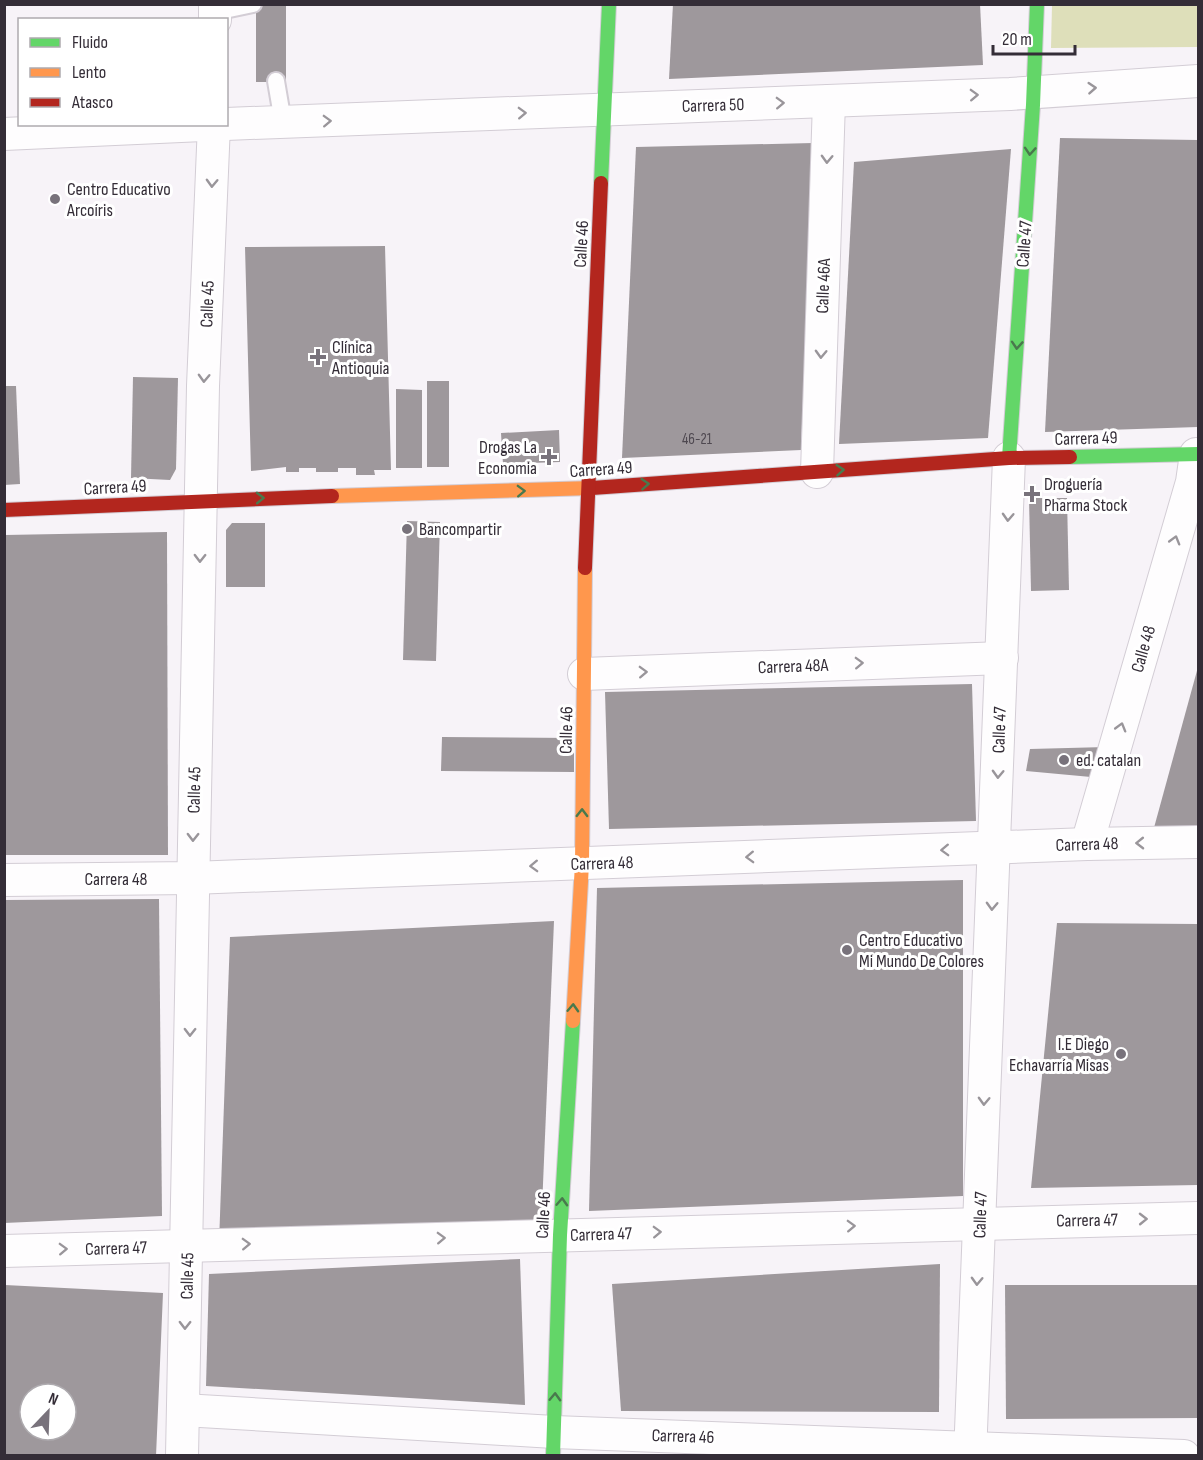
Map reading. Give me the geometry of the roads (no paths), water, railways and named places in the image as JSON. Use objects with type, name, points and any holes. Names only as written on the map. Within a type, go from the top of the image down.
[{"type":"street","name":"Calle 46","points":[[553,1444],[560,1235],[582,864],[587,488],[609,4]]},
{"type":"street","name":"Calle 47","points":[[970,1451],[1009,458],[1034,92],[1037,4]]},
{"type":"street","name":"Carrera 50","points":[[228,124],[1034,92],[1198,81]]},
{"type":"street","name":"Calle 46A","points":[[818,472],[829,101]]},
{"type":"street","name":"Carrera 50","points":[[4,134],[190,126]]},
{"type":"street","name":"Calle 45","points":[[182,1455],[192,878],[213,126]]},
{"type":"street","name":"Carrera 49","points":[[4,510],[202,500],[587,488],[1009,458],[1197,454]]},
{"type":"street","name":"Calle 48","points":[[1087,844],[1192,482],[1197,454]]},
{"type":"street","name":"Carrera 48A","points":[[584,674],[1002,658]]},
{"type":"street","name":"Carrera 48","points":[[4,880],[192,878],[1087,844],[1198,842]]},
{"type":"street","name":"Carrera 47","points":[[4,1251],[980,1222],[1198,1218]]},
{"type":"street","name":"Carrera 46","points":[[183,1410],[553,1444],[1184,1455]]},
{"type":"lane","points":[[215,12],[253,4]]},
{"type":"lane","points":[[276,81],[283,122]]},
{"type":"place","name":"Centro Educativo Arcoíris","points":[[55,199]]},
{"type":"place","name":"Clínica Antioquia","points":[[318,357]]},
{"type":"place","name":"Drogas La Economia","points":[[549,457]]},
{"type":"place","name":"Droguería Pharma Stock","points":[[1032,494]]},
{"type":"place","name":"Bancompartir","points":[[407,529]]},
{"type":"place","name":"ed. catalan","points":[[1064,760]]},
{"type":"place","name":"Centro Educativo Mi Mundo De Colores","points":[[847,950]]},
{"type":"place","name":"I.E Diego Echavarría Misas","points":[[1121,1054]]}]
